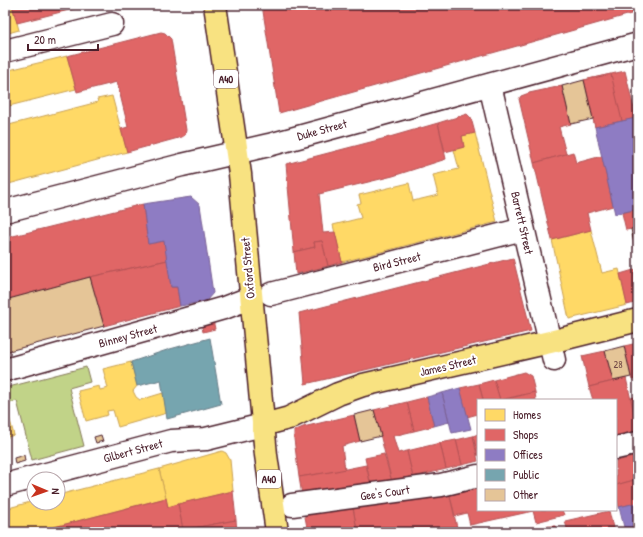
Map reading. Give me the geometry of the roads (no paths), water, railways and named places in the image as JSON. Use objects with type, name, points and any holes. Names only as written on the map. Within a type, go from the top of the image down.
[{"type":"main road","name":"Oxford Street","points":[[215,5],[260,296],[263,425],[277,532]]},
{"type":"main road","name":"James Street","points":[[263,425],[289,418],[338,394],[363,385],[552,351],[638,320]]},
{"type":"street","points":[[5,51],[112,24]]},
{"type":"street","name":"Duke Street","points":[[5,211],[237,152],[638,44]]},
{"type":"street","name":"Barrett Street","points":[[490,85],[517,231],[552,351]]},
{"type":"street","name":"Bird Street","points":[[260,296],[517,231]]},
{"type":"street","name":"Binney Street","points":[[5,370],[165,326],[260,296]]},
{"type":"street","name":"Gilbert Street","points":[[5,485],[170,441],[206,439],[263,425]]},
{"type":"street","points":[[617,448],[638,443]]},
{"type":"street","name":"Gee's Court","points":[[292,506],[441,485],[477,476]]}]
